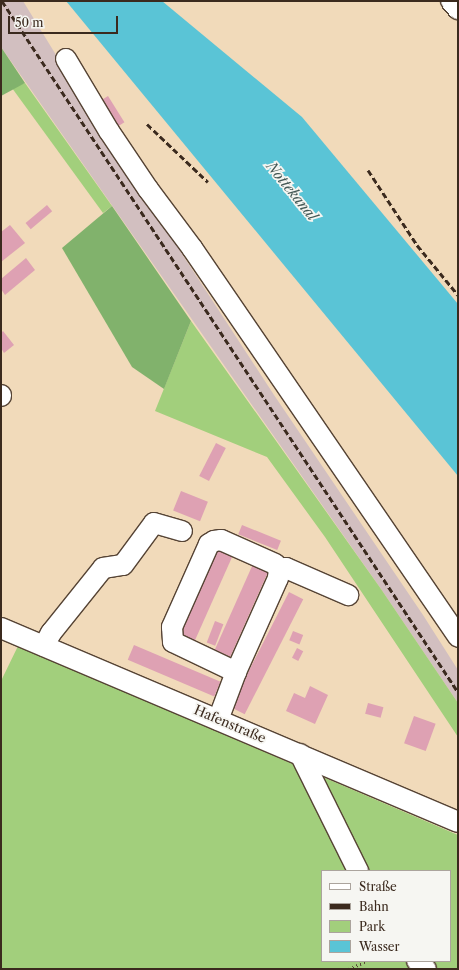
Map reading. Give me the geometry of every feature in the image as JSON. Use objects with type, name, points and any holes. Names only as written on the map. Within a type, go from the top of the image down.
[{"type":"street","points":[[451,1],[458,9]]},
{"type":"street","points":[[66,59],[109,132],[143,183],[192,248],[458,637]]},
{"type":"street","points":[[44,646],[51,633],[103,568],[124,565],[154,523],[182,531]]},
{"type":"street","points":[[218,720],[236,672],[278,578],[279,569],[275,564],[221,540],[214,541],[209,544],[172,627],[173,642],[236,672]]},
{"type":"street","points":[[279,569],[286,568],[348,595]]},
{"type":"street","name":"Hafenstraße","points":[[1,628],[458,822]]},
{"type":"street","points":[[300,754],[358,870]]},
{"type":"street","points":[[418,962],[426,969]]},
{"type":"path","points":[[349,969],[364,962]]},
{"type":"shaded area","points":[[1,1],[23,1],[113,148],[274,395],[423,615],[458,670],[458,703],[381,589],[1,47]]},
{"type":"green space","points":[[1,47],[25,83],[1,96]]},
{"type":"green space","points":[[25,83],[112,206],[103,213],[12,88]]},
{"type":"green space","points":[[112,206],[191,321],[164,389],[132,367],[62,248]]},
{"type":"green space","points":[[191,321],[381,589],[458,703],[458,737],[325,537],[267,457],[155,411]]},
{"type":"green space","points":[[18,646],[458,835],[458,969],[1,969],[1,681]]},
{"type":"water","name":"Nottekanal","points":[[66,1],[162,1],[302,117],[458,304],[458,476]]},
{"type":"building","points":[[108,96],[124,122],[113,129],[97,103]]},
{"type":"building","points":[[47,205],[52,211],[31,229],[26,223]]},
{"type":"building","points":[[10,225],[25,243],[1,262],[1,232]]},
{"type":"building","points":[[26,258],[35,270],[5,295],[1,289],[1,279]]},
{"type":"building","points":[[3,331],[14,345],[4,353],[1,348],[1,333]]},
{"type":"building","points":[[216,443],[226,448],[209,481],[199,476]]},
{"type":"building","points":[[181,491],[208,502],[200,521],[173,510]]},
{"type":"building","points":[[242,525],[281,541],[277,550],[238,534]]},
{"type":"building","points":[[217,549],[233,556],[194,643],[178,636]]},
{"type":"building","points":[[253,564],[269,571],[230,657],[215,650]]},
{"type":"building","points":[[289,592],[303,599],[245,714],[230,707]]},
{"type":"building","points":[[215,621],[223,624],[215,646],[207,642]]},
{"type":"building","points":[[293,631],[303,635],[299,644],[289,640]]},
{"type":"building","points":[[134,645],[221,682],[214,696],[128,660]]},
{"type":"building","points":[[297,648],[303,651],[298,661],[292,658]]},
{"type":"building","points":[[310,686],[328,695],[315,724],[286,711],[294,693],[305,698]]},
{"type":"building","points":[[368,703],[383,707],[381,718],[365,714]]},
{"type":"building","points":[[414,716],[436,724],[426,751],[404,743]]},
{"type":"railway","points":[[2,1],[458,692]]},
{"type":"railway","points":[[147,124],[208,182]]},
{"type":"railway","points":[[368,170],[417,245],[458,295]]}]
